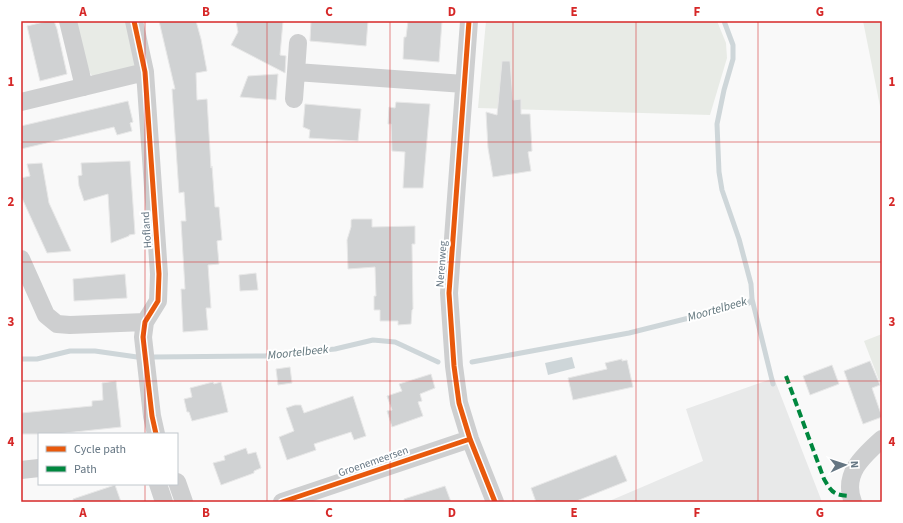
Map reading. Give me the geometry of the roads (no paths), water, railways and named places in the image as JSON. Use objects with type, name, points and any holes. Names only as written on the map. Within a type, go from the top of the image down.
[{"type":"street","points":[[68,21],[84,87]]},
{"type":"street","name":"Hofland","points":[[134,21],[145,72],[159,274],[158,301],[145,322],[142,337],[152,416],[156,433]]},
{"type":"street","name":"Nerenweg","points":[[469,21],[449,293],[459,403],[470,439],[496,502]]},
{"type":"street","points":[[294,99],[298,43]]},
{"type":"street","points":[[21,102],[145,72]]},
{"type":"street","points":[[296,72],[464,84]]},
{"type":"street","points":[[21,258],[46,315],[57,324],[70,325],[145,322]]},
{"type":"street","name":"Groenemeersen","points":[[282,502],[470,439]]},
{"type":"street","points":[[853,502],[850,496],[850,481],[856,464],[882,439]]},
{"type":"street","points":[[21,470],[38,468]]},
{"type":"street","points":[[158,485],[164,502]]},
{"type":"street","points":[[178,485],[184,502]]},
{"type":"waterway","name":"Moortelbeek","points":[[724,21],[733,45],[733,59],[724,90],[717,124],[719,172],[722,190],[739,239],[751,284],[752,299],[773,384]]},
{"type":"waterway","name":"Moortelbeek","points":[[472,362],[629,333],[749,303],[752,299]]},
{"type":"waterway","name":"Moortelbeek","points":[[153,357],[265,356],[335,349],[373,340],[395,342],[438,362]]},
{"type":"waterway","name":"Moortelbeek","points":[[21,359],[37,359],[70,351],[95,351],[137,357]]}]
